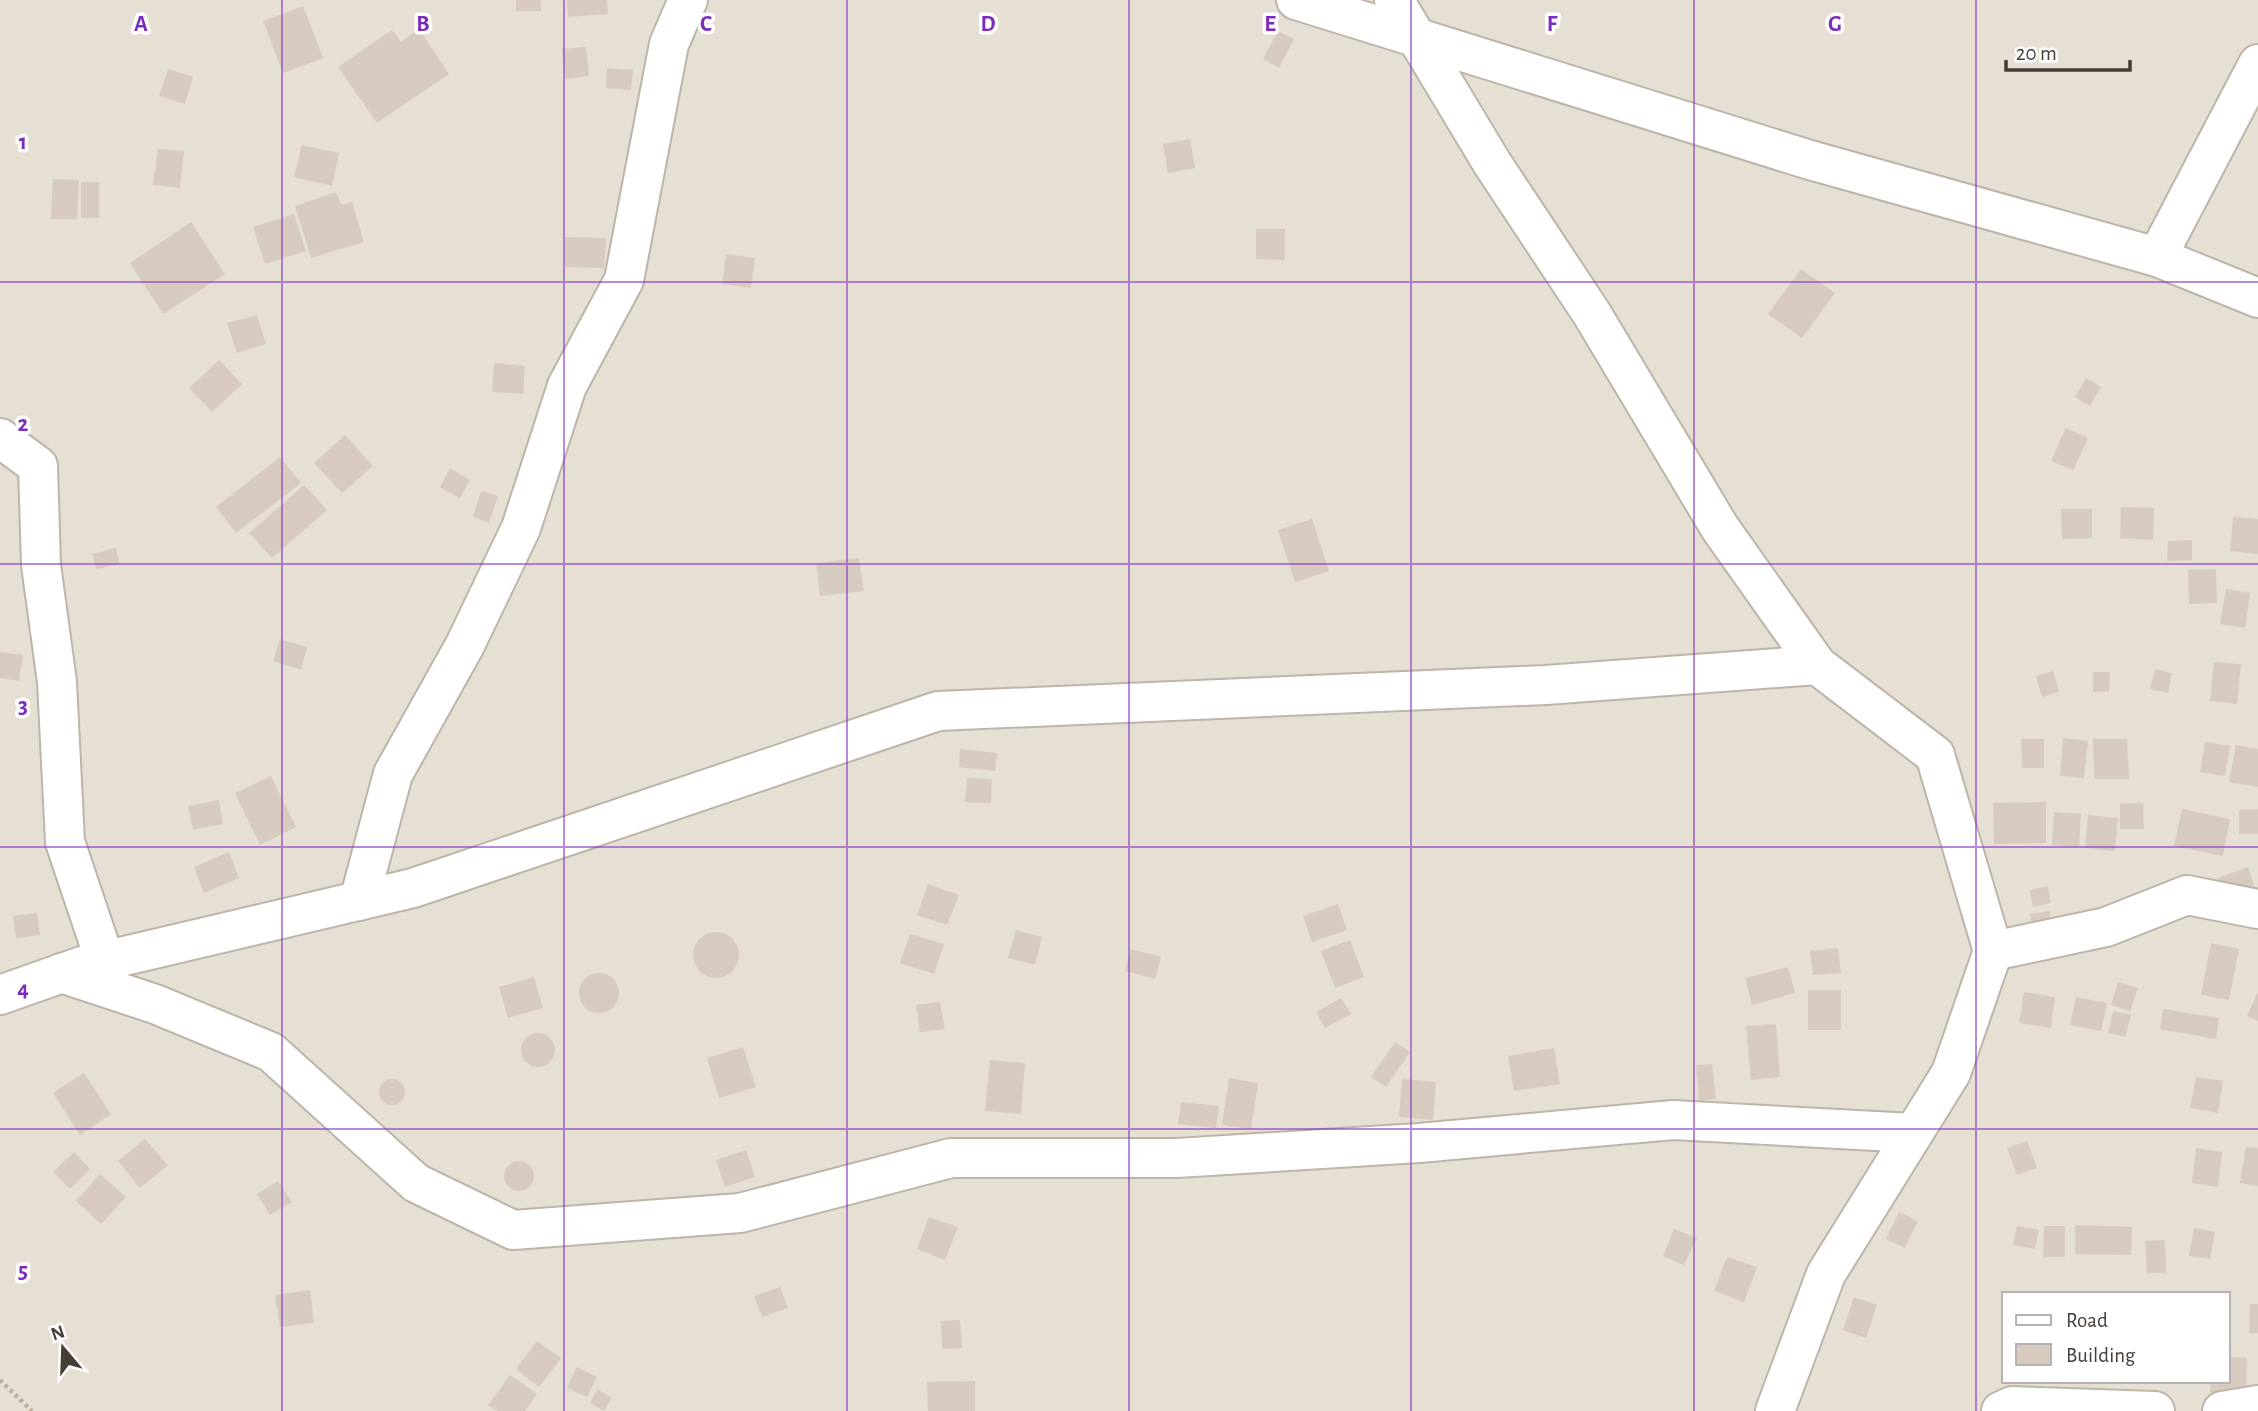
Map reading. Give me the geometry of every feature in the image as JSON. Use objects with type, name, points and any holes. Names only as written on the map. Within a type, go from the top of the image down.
[{"type":"street","points":[[359,901],[393,774],[465,646],[522,528],[567,386],[624,280],[669,44],[688,0]]},
{"type":"street","points":[[1296,0],[1810,160],[2157,257],[2258,298]]},
{"type":"street","points":[[1394,0],[1492,163],[1592,314],[1720,528],[1817,665],[1935,755],[1993,951],[1951,1073],[1826,1274],[1775,1411]]},
{"type":"street","points":[[2157,257],[2258,64]]},
{"type":"street","points":[[0,438],[38,466],[41,565],[57,682],[65,842],[106,961]]},
{"type":"street","points":[[0,995],[106,961],[413,888],[938,711],[1546,685],[1817,665]]},
{"type":"street","points":[[1993,951],[2106,927],[2187,895],[2258,909]]},
{"type":"street","points":[[61,974],[155,1004],[271,1052],[416,1183],[513,1230],[740,1213],[951,1158],[1190,1157],[1419,1143],[1673,1120],[1913,1133]]},
{"type":"street","points":[[2222,1411],[2258,1405]]},
{"type":"street","points":[[2001,1411],[2012,1406],[2155,1411]]},
{"type":"path","points":[[0,1380],[32,1411]]},
{"type":"shaded area","points":[[0,0],[2258,0],[2258,1411],[0,1411]]},
{"type":"building","points":[[516,0],[541,0],[541,11],[516,11]]},
{"type":"building","points":[[567,0],[607,0],[608,14],[568,17]]},
{"type":"building","points":[[303,6],[323,58],[283,73],[263,21]]},
{"type":"building","points":[[419,29],[449,74],[377,123],[338,67],[392,30],[401,42]]},
{"type":"building","points":[[1278,31],[1294,39],[1279,68],[1263,59]]},
{"type":"building","points":[[586,47],[589,76],[565,79],[562,49]]},
{"type":"building","points":[[607,68],[633,70],[631,90],[606,88]]},
{"type":"building","points":[[168,69],[193,77],[185,104],[159,96]]},
{"type":"building","points":[[1190,139],[1195,168],[1168,173],[1163,144]]},
{"type":"building","points":[[302,145],[339,153],[332,186],[294,177]]},
{"type":"building","points":[[158,149],[184,151],[180,188],[153,185]]},
{"type":"building","points":[[53,179],[79,180],[77,219],[51,219]]},
{"type":"building","points":[[81,182],[99,182],[99,218],[81,218]]},
{"type":"building","points":[[336,192],[341,205],[352,202],[364,242],[311,258],[295,206]]},
{"type":"building","points":[[294,214],[306,251],[265,264],[253,227]]},
{"type":"building","points":[[191,222],[225,274],[163,314],[130,263]]},
{"type":"building","points":[[1256,229],[1285,229],[1285,260],[1256,259]]},
{"type":"building","points":[[565,237],[606,238],[604,268],[565,267]]},
{"type":"building","points":[[726,254],[755,258],[751,288],[722,284]]},
{"type":"building","points":[[1801,269],[1835,293],[1802,338],[1768,314]]},
{"type":"building","points":[[257,315],[266,344],[237,353],[227,323]]},
{"type":"building","points":[[219,360],[242,384],[212,412],[189,388]]},
{"type":"building","points":[[494,363],[525,366],[523,394],[492,392]]},
{"type":"building","points":[[2086,378],[2101,387],[2090,406],[2075,397]]},
{"type":"building","points":[[2066,428],[2088,438],[2073,470],[2051,461]]},
{"type":"building","points":[[345,435],[373,466],[342,493],[314,463]]},
{"type":"building","points":[[280,457],[301,483],[236,533],[216,507]]},
{"type":"building","points":[[450,468],[470,480],[460,498],[440,487]]},
{"type":"building","points":[[304,485],[327,510],[272,558],[249,533]]},
{"type":"building","points":[[481,491],[498,496],[489,523],[473,517]]},
{"type":"building","points":[[2121,507],[2154,508],[2153,540],[2120,538]]},
{"type":"building","points":[[2061,509],[2092,509],[2092,538],[2062,539]]},
{"type":"building","points":[[2233,517],[2258,519],[2258,554],[2230,551]]},
{"type":"building","points":[[1312,519],[1329,571],[1295,582],[1278,530]]},
{"type":"building","points":[[2192,540],[2192,560],[2167,561],[2168,541]]},
{"type":"building","points":[[116,548],[120,564],[96,569],[92,554]]},
{"type":"building","points":[[859,558],[864,591],[820,596],[816,563]]},
{"type":"building","points":[[2216,569],[2217,603],[2189,604],[2188,570]]},
{"type":"building","points":[[2226,589],[2250,593],[2245,628],[2220,624]]},
{"type":"building","points":[[280,639],[307,647],[301,670],[273,661]]},
{"type":"building","points":[[0,652],[23,655],[19,681],[0,678]]},
{"type":"building","points":[[2214,662],[2241,664],[2237,704],[2210,701]]},
{"type":"building","points":[[2155,669],[2172,673],[2168,693],[2150,689]]},
{"type":"building","points":[[2053,671],[2059,692],[2042,697],[2036,676]]},
{"type":"building","points":[[2093,672],[2110,672],[2109,691],[2093,692]]},
{"type":"building","points":[[2063,738],[2088,741],[2084,778],[2060,776]]},
{"type":"building","points":[[2021,739],[2044,739],[2044,768],[2022,768]]},
{"type":"building","points":[[2093,739],[2127,739],[2129,779],[2094,779]]},
{"type":"building","points":[[2205,742],[2230,746],[2225,776],[2200,772]]},
{"type":"building","points":[[2236,745],[2258,749],[2258,787],[2229,782]]},
{"type":"building","points":[[960,749],[997,753],[995,771],[959,767]]},
{"type":"building","points":[[271,776],[296,827],[260,845],[235,793]]},
{"type":"building","points":[[967,778],[992,779],[991,803],[965,802]]},
{"type":"building","points":[[219,800],[223,824],[193,830],[188,806]]},
{"type":"building","points":[[2046,802],[2046,843],[1994,844],[1993,803]]},
{"type":"building","points":[[2143,803],[2144,829],[2120,829],[2120,804]]},
{"type":"building","points":[[2182,809],[2230,819],[2223,856],[2174,846]]},
{"type":"building","points":[[2258,809],[2258,834],[2239,834],[2239,810]]},
{"type":"building","points":[[2054,812],[2081,814],[2079,847],[2052,845]]},
{"type":"building","points":[[2088,815],[2118,818],[2115,851],[2085,848]]},
{"type":"building","points":[[229,852],[239,878],[204,893],[194,867]]},
{"type":"building","points":[[2248,867],[2254,885],[2224,896],[2218,878]]},
{"type":"building","points":[[928,884],[959,895],[947,925],[917,915]]},
{"type":"building","points":[[2048,886],[2051,903],[2033,907],[2030,890]]},
{"type":"building","points":[[1338,904],[1347,930],[1312,942],[1303,916]]},
{"type":"building","points":[[2050,911],[2052,928],[2032,930],[2030,914]]},
{"type":"building","points":[[37,913],[40,935],[16,938],[13,916]]},
{"type":"building","points":[[1016,930],[1042,937],[1035,965],[1008,958]]},
{"type":"building","points":[[716,932],[725,933],[732,939],[738,946],[738,964],[732,971],[725,977],[716,978],[707,977],[700,971],[694,964],[693,955],[694,946],[700,939],[707,933]]},
{"type":"building","points":[[910,934],[944,944],[934,974],[900,963]]},
{"type":"building","points":[[1350,940],[1364,977],[1335,988],[1321,951]]},
{"type":"building","points":[[2211,943],[2239,949],[2229,1000],[2201,995]]},
{"type":"building","points":[[1838,948],[1841,973],[1813,975],[1810,951]]},
{"type":"building","points":[[1131,949],[1161,957],[1155,979],[1125,971]]},
{"type":"building","points":[[1788,967],[1795,993],[1752,1005],[1745,978]]},
{"type":"building","points":[[599,973],[613,979],[619,993],[613,1007],[599,1013],[585,1007],[579,993],[585,979]]},
{"type":"building","points":[[534,977],[543,1008],[508,1018],[499,987]]},
{"type":"building","points":[[2118,982],[2138,988],[2130,1011],[2111,1005]]},
{"type":"building","points":[[1808,990],[1841,990],[1841,1030],[1808,1030]]},
{"type":"building","points":[[2024,992],[2055,997],[2051,1028],[2019,1023]]},
{"type":"building","points":[[2258,992],[2258,1021],[2247,1016]]},
{"type":"building","points":[[2076,997],[2107,1003],[2101,1031],[2070,1025]]},
{"type":"building","points":[[1341,998],[1351,1014],[1325,1028],[1316,1012]]},
{"type":"building","points":[[940,1002],[945,1029],[920,1032],[916,1005]]},
{"type":"building","points":[[2163,1009],[2219,1018],[2216,1039],[2160,1029]]},
{"type":"building","points":[[2113,1011],[2131,1015],[2125,1037],[2108,1033]]},
{"type":"building","points":[[1776,1024],[1780,1077],[1751,1080],[1746,1026]]},
{"type":"building","points":[[538,1033],[550,1038],[555,1050],[550,1062],[538,1067],[526,1062],[521,1050],[526,1038]]},
{"type":"building","points":[[1395,1042],[1410,1052],[1386,1087],[1371,1077]]},
{"type":"building","points":[[743,1047],[756,1087],[719,1098],[707,1058]]},
{"type":"building","points":[[1554,1048],[1560,1084],[1514,1091],[1508,1056]]},
{"type":"building","points":[[990,1060],[1025,1063],[1021,1114],[985,1111]]},
{"type":"building","points":[[1712,1064],[1716,1099],[1699,1101],[1696,1065]]},
{"type":"building","points":[[84,1073],[111,1114],[80,1135],[53,1093]]},
{"type":"building","points":[[2196,1077],[2223,1081],[2218,1113],[2190,1108]]},
{"type":"building","points":[[1229,1078],[1258,1083],[1251,1129],[1222,1125]]},
{"type":"building","points":[[392,1079],[401,1083],[405,1092],[401,1101],[392,1105],[383,1101],[379,1092],[383,1083]]},
{"type":"building","points":[[1402,1079],[1436,1082],[1433,1120],[1399,1117]]},
{"type":"building","points":[[1181,1102],[1219,1106],[1216,1128],[1178,1124]]},
{"type":"building","points":[[145,1139],[168,1165],[140,1188],[118,1161]]},
{"type":"building","points":[[2027,1141],[2037,1168],[2017,1175],[2007,1148]]},
{"type":"building","points":[[2246,1147],[2258,1148],[2258,1186],[2240,1183]]},
{"type":"building","points":[[2196,1148],[2222,1152],[2218,1187],[2192,1183]]},
{"type":"building","points":[[746,1150],[755,1177],[725,1187],[716,1160]]},
{"type":"building","points":[[74,1152],[90,1169],[70,1189],[53,1172]]},
{"type":"building","points":[[519,1161],[530,1165],[534,1176],[530,1187],[519,1191],[508,1187],[504,1176],[508,1165]]},
{"type":"building","points":[[100,1174],[126,1197],[101,1224],[76,1201]]},
{"type":"building","points":[[278,1181],[292,1202],[270,1215],[257,1194]]},
{"type":"building","points":[[1899,1212],[1918,1221],[1905,1248],[1886,1239]]},
{"type":"building","points":[[929,1217],[958,1227],[945,1260],[917,1249]]},
{"type":"building","points":[[2075,1225],[2132,1227],[2131,1255],[2075,1254]]},
{"type":"building","points":[[2017,1226],[2039,1230],[2035,1249],[2013,1245]]},
{"type":"building","points":[[2044,1226],[2065,1226],[2065,1257],[2043,1257]]},
{"type":"building","points":[[2194,1228],[2215,1232],[2210,1259],[2189,1256]]},
{"type":"building","points":[[1674,1229],[1697,1238],[1684,1265],[1663,1256]]},
{"type":"building","points":[[2165,1240],[2166,1273],[2147,1273],[2145,1241]]},
{"type":"building","points":[[1727,1257],[1757,1267],[1744,1302],[1714,1291]]},
{"type":"building","points":[[780,1287],[788,1308],[762,1317],[754,1296]]},
{"type":"building","points":[[310,1290],[314,1323],[280,1327],[275,1295]]},
{"type":"building","points":[[1854,1297],[1877,1305],[1866,1338],[1843,1330]]},
{"type":"building","points":[[2250,1304],[2258,1304],[2258,1333],[2249,1333]]},
{"type":"building","points":[[960,1320],[962,1348],[942,1349],[941,1321]]},
{"type":"building","points":[[537,1341],[561,1358],[539,1387],[516,1369]]},
{"type":"building","points":[[2230,1357],[2247,1358],[2246,1394],[2210,1392],[2211,1383],[2230,1383]]},
{"type":"building","points":[[577,1367],[597,1377],[587,1397],[567,1388]]},
{"type":"building","points":[[510,1375],[537,1394],[525,1411],[497,1411],[488,1405]]},
{"type":"building","points":[[975,1381],[975,1411],[928,1411],[927,1382]]},
{"type":"building","points":[[597,1389],[612,1398],[604,1411],[590,1403]]}]
